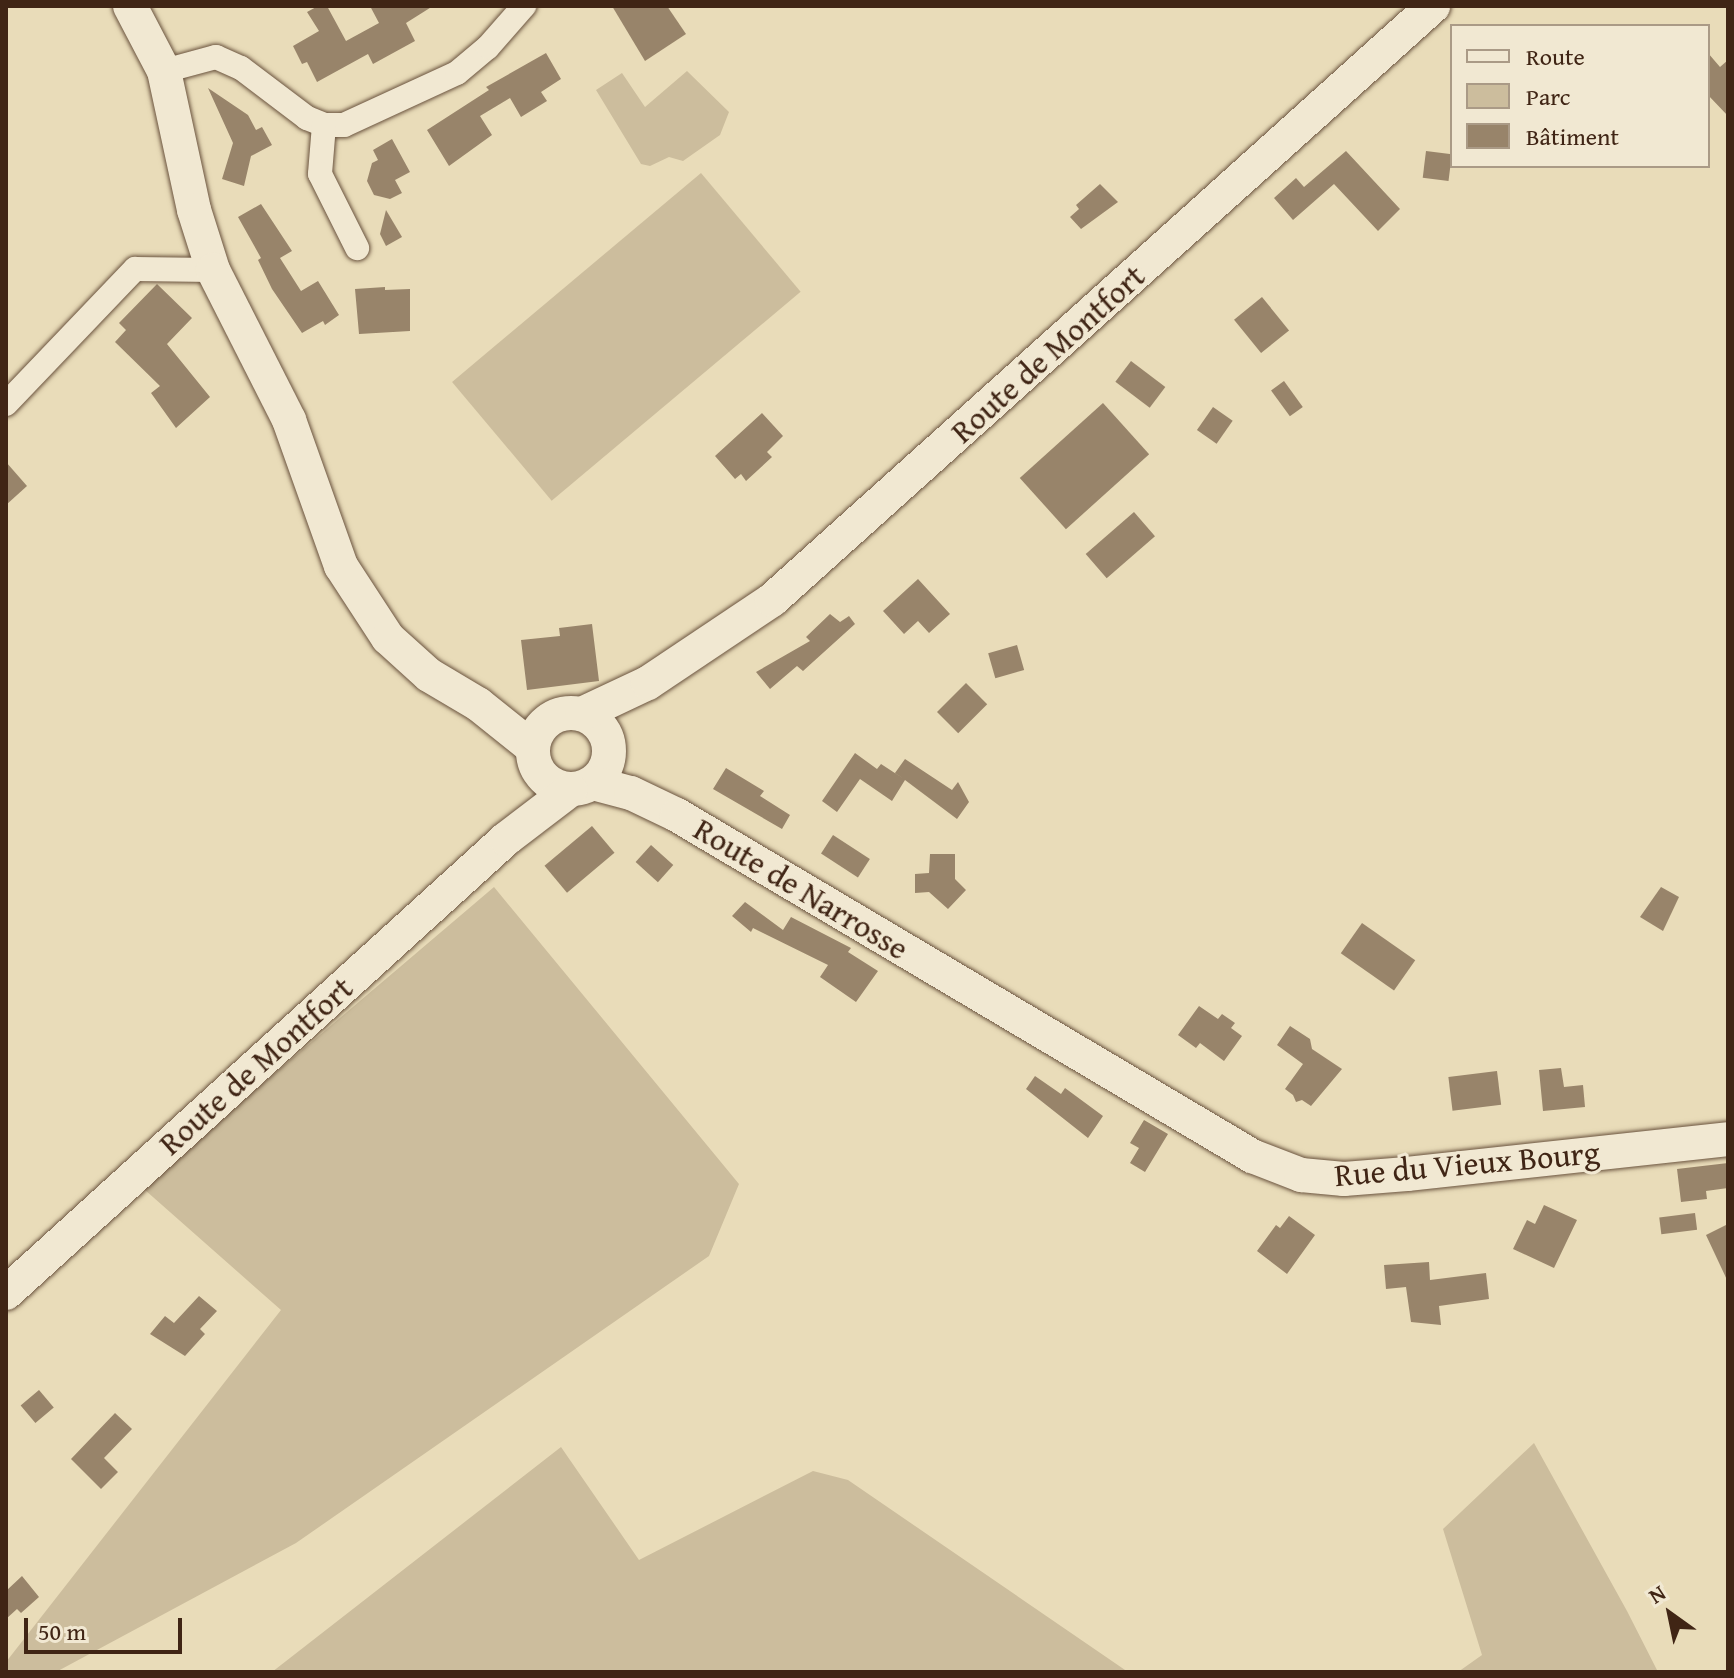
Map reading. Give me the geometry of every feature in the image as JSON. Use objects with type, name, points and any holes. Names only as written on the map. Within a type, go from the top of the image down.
[{"type":"street","points":[[130,6],[164,71],[194,210],[213,270],[289,420],[341,566],[388,638],[429,675],[478,704],[539,747],[551,784],[582,786],[606,767],[609,744],[599,724],[582,714],[563,714],[539,747]]},
{"type":"street","points":[[164,71],[216,57],[241,68],[307,118],[324,125],[344,125],[457,73],[488,47],[524,6]]},
{"type":"street","name":"Route de Montfort","points":[[582,714],[648,683],[772,600],[1433,6]]},
{"type":"street","points":[[324,125],[320,174],[357,248]]},
{"type":"street","points":[[6,404],[135,269],[213,270]]},
{"type":"street","name":"Route de Montfort","points":[[609,744],[620,716],[648,683]]},
{"type":"street","name":"Route de Narrosse","points":[[609,744],[633,775],[677,815]]},
{"type":"street","name":"Route de Montfort","points":[[506,839],[539,747]]},
{"type":"street","name":"Route de Montfort","points":[[6,1293],[506,839],[582,786]]},
{"type":"street","name":"Route de Narrosse","points":[[582,786],[631,793],[677,815],[926,964]]},
{"type":"street","name":"Rue du Vieux Bourg","points":[[926,964],[1252,1156],[1301,1175],[1344,1179],[1407,1174],[1728,1139]]},
{"type":"green space","points":[[687,71],[729,112],[720,135],[683,161],[669,157],[650,166],[641,164],[596,90],[622,73],[645,107]]},
{"type":"green space","points":[[701,173],[801,292],[552,501],[452,382]]},
{"type":"green space","points":[[494,887],[739,1184],[709,1256],[296,1543],[56,1672],[6,1672],[6,1662],[281,1310],[145,1190],[147,1182]]},
{"type":"green space","points":[[1534,1443],[1658,1672],[1458,1672],[1482,1655],[1443,1529]]},
{"type":"green space","points":[[561,1447],[639,1560],[813,1471],[848,1480],[1128,1672],[272,1672]]},
{"type":"building","points":[[318,6],[327,6],[346,41],[379,23],[370,6],[433,6],[406,23],[415,41],[373,64],[368,54],[317,82],[307,62],[302,64],[293,46],[319,31],[307,12]]},
{"type":"building","points":[[612,6],[667,6],[686,34],[645,61]]},
{"type":"building","points":[[546,53],[561,79],[541,92],[547,101],[521,117],[510,98],[480,116],[492,135],[449,166],[427,130],[489,90],[486,87]]},
{"type":"building","points":[[1710,55],[1720,67],[1728,60],[1728,116],[1710,97]]},
{"type":"building","points":[[208,88],[248,115],[256,130],[262,127],[272,145],[251,156],[244,186],[222,179],[233,143]]},
{"type":"building","points":[[392,139],[410,172],[395,180],[402,193],[390,199],[374,195],[367,181],[372,163],[378,160],[373,150]]},
{"type":"building","points":[[1346,151],[1400,209],[1378,231],[1334,184],[1293,220],[1274,198],[1296,178],[1304,187]]},
{"type":"building","points":[[1426,151],[1450,154],[1449,181],[1423,178]]},
{"type":"building","points":[[1100,184],[1118,202],[1081,229],[1070,217],[1079,209],[1076,205]]},
{"type":"building","points":[[261,204],[292,251],[280,258],[301,291],[318,281],[339,315],[325,325],[323,321],[302,333],[272,289],[258,260],[261,258],[238,217]]},
{"type":"building","points":[[386,210],[402,237],[386,246],[380,234]]},
{"type":"building","points":[[157,284],[192,318],[167,344],[210,397],[176,428],[151,393],[160,386],[115,342],[126,330],[119,323]]},
{"type":"building","points":[[385,287],[385,290],[410,289],[410,331],[359,334],[355,289]]},
{"type":"building","points":[[1262,297],[1289,330],[1261,353],[1234,320]]},
{"type":"building","points":[[1131,361],[1165,387],[1150,408],[1115,382]]},
{"type":"building","points":[[1284,381],[1303,407],[1290,416],[1271,390]]},
{"type":"building","points":[[1103,403],[1149,454],[1066,529],[1020,478]]},
{"type":"building","points":[[1213,407],[1233,421],[1217,444],[1197,430]]},
{"type":"building","points":[[762,413],[783,436],[767,452],[772,457],[746,481],[741,474],[735,479],[715,456]]},
{"type":"building","points":[[6,462],[27,486],[6,505]]},
{"type":"building","points":[[1134,512],[1155,536],[1107,578],[1086,554]]},
{"type":"building","points":[[918,579],[950,614],[929,633],[918,621],[904,634],[883,611]]},
{"type":"building","points":[[830,614],[840,622],[849,616],[855,624],[803,671],[797,666],[770,689],[756,672],[810,641],[806,637]]},
{"type":"building","points":[[592,624],[599,681],[527,690],[521,640],[560,636],[559,628]]},
{"type":"building","points":[[1017,645],[1024,670],[995,678],[988,653]]},
{"type":"building","points":[[966,683],[987,704],[958,733],[937,712]]},
{"type":"building","points":[[855,753],[877,769],[881,764],[904,779],[895,773],[905,759],[952,790],[958,782],[969,802],[957,819],[905,780],[892,801],[860,779],[837,812],[822,801]]},
{"type":"building","points":[[726,768],[764,791],[760,796],[790,815],[782,829],[713,789]]},
{"type":"building","points":[[592,826],[614,853],[567,893],[545,866]]},
{"type":"building","points":[[833,835],[870,859],[858,877],[821,853]]},
{"type":"building","points":[[651,845],[673,865],[658,882],[636,862]]},
{"type":"building","points":[[930,854],[955,854],[955,879],[966,890],[948,909],[929,892],[915,893],[915,874],[929,873]]},
{"type":"building","points":[[1661,887],[1679,897],[1663,931],[1640,917]]},
{"type":"building","points":[[745,902],[783,930],[791,917],[851,948],[848,952],[878,971],[856,1002],[820,977],[828,965],[753,928],[751,932],[732,916]]},
{"type":"building","points":[[1362,923],[1415,960],[1394,991],[1341,953]]},
{"type":"building","points":[[1199,1006],[1218,1019],[1222,1014],[1235,1023],[1231,1028],[1242,1036],[1224,1061],[1200,1043],[1196,1048],[1178,1035]]},
{"type":"building","points":[[1290,1026],[1310,1039],[1312,1049],[1342,1069],[1311,1106],[1302,1100],[1296,1102],[1285,1089],[1303,1064],[1277,1045]]},
{"type":"building","points":[[1561,1068],[1564,1087],[1583,1085],[1585,1107],[1543,1111],[1539,1070]]},
{"type":"building","points":[[1497,1071],[1501,1105],[1453,1111],[1448,1077]]},
{"type":"building","points":[[1035,1076],[1061,1094],[1065,1088],[1103,1116],[1088,1138],[1026,1089]]},
{"type":"building","points":[[1144,1120],[1168,1134],[1145,1172],[1130,1163],[1139,1148],[1130,1143]]},
{"type":"building","points":[[1728,1163],[1728,1188],[1706,1191],[1707,1199],[1681,1202],[1677,1169]]},
{"type":"building","points":[[1544,1205],[1577,1220],[1554,1268],[1513,1249],[1527,1220],[1535,1224]]},
{"type":"building","points":[[1695,1213],[1697,1230],[1661,1234],[1659,1217]]},
{"type":"building","points":[[1289,1216],[1315,1235],[1287,1274],[1257,1251],[1276,1225],[1280,1228]]},
{"type":"building","points":[[1728,1224],[1728,1282],[1706,1235]]},
{"type":"building","points":[[1429,1262],[1430,1280],[1486,1273],[1489,1299],[1439,1306],[1441,1325],[1411,1322],[1406,1287],[1386,1289],[1384,1265]]},
{"type":"building","points":[[199,1296],[217,1311],[200,1329],[205,1334],[185,1356],[150,1334],[165,1316],[174,1323]]},
{"type":"building","points":[[39,1390],[54,1408],[35,1423],[21,1405]]},
{"type":"building","points":[[115,1413],[132,1429],[104,1458],[118,1472],[101,1489],[71,1459]]},
{"type":"building","points":[[22,1576],[39,1597],[21,1613],[17,1609],[6,1619],[6,1591]]}]
